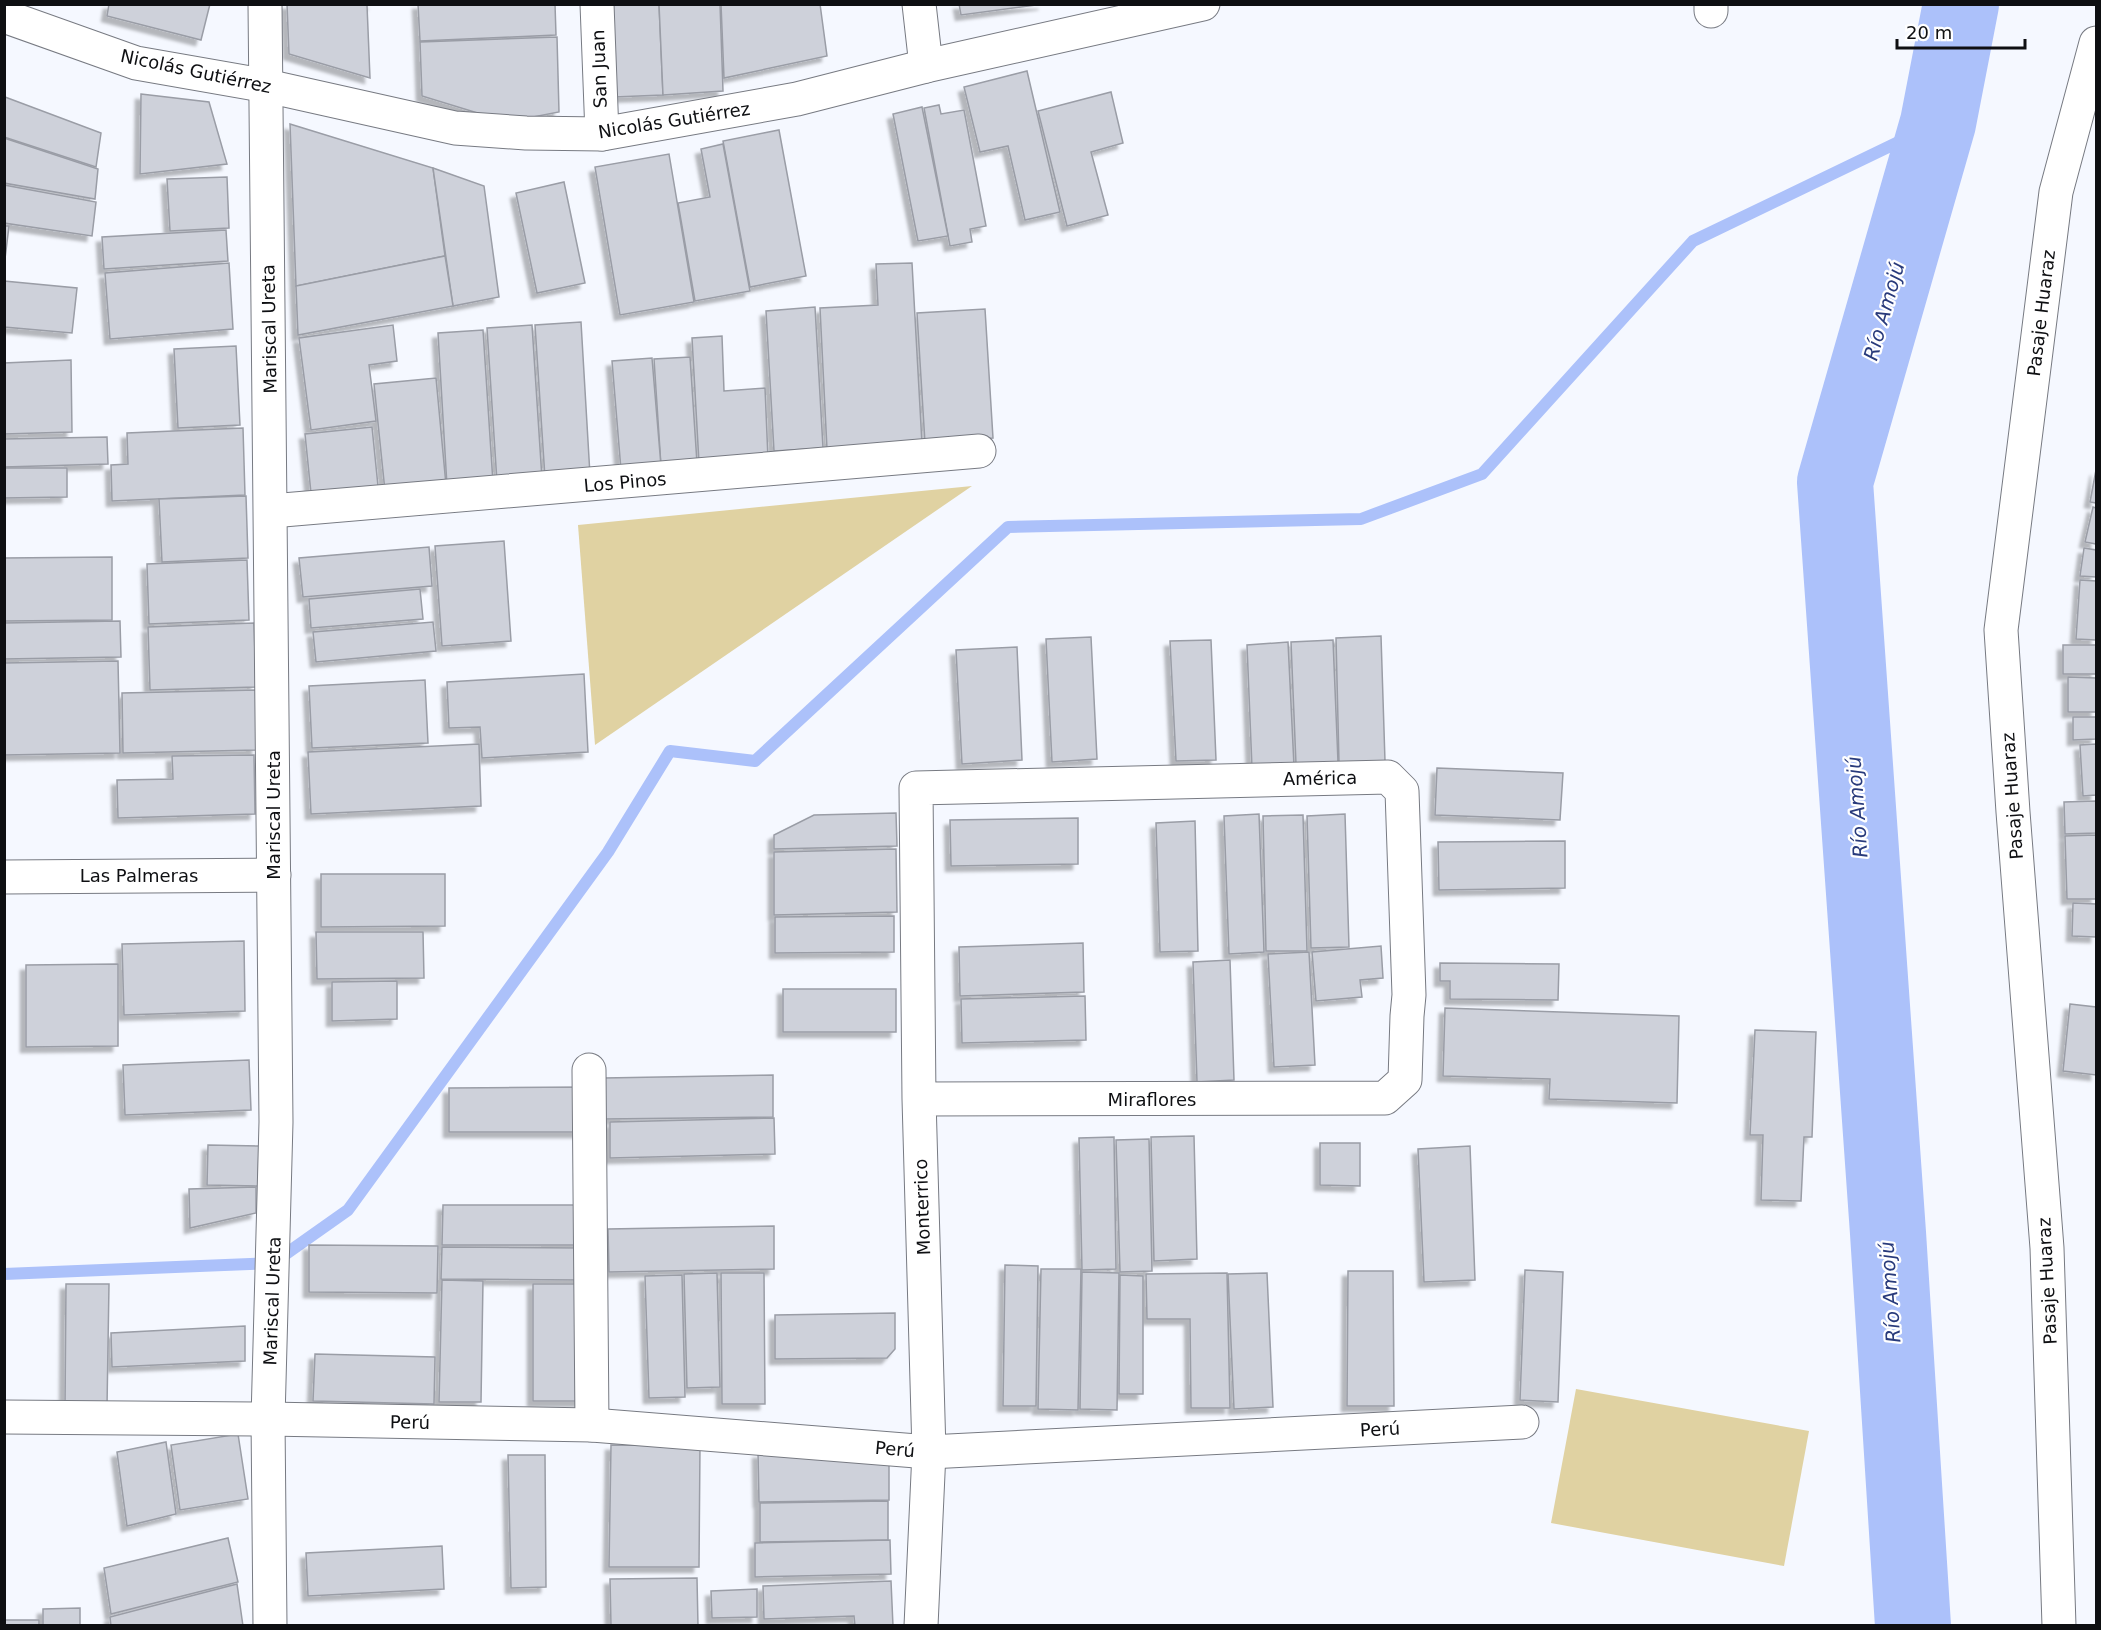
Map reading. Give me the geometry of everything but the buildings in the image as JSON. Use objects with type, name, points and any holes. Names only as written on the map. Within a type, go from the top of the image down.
[{"type":"street","name":"Mariscal Ureta","points":[[265,4],[276,1122],[268,1419],[270,1626]]},
{"type":"street","name":"San Juan","points":[[597,4],[602,134]]},
{"type":"street","points":[[919,4],[926,66]]},
{"type":"street","name":"Nicolás Gutiérrez","points":[[4,16],[136,63],[267,86],[455,128],[526,133],[602,134],[797,99],[926,66],[1203,4]]},
{"type":"street","name":"Pasaje Huaraz","points":[[2060,1626],[2047,1248],[2001,630],[2056,192],[2097,43]]},
{"type":"street","name":"Los Pinos","points":[[271,511],[978,451]]},
{"type":"street","name":"América","points":[[916,788],[1388,777],[1402,791],[1409,994],[1405,1080],[1385,1098]]},
{"type":"street","name":"Monterrico","points":[[916,788],[919,1100],[929,1452],[921,1626]]},
{"type":"street","name":"Las Palmeras","points":[[4,877],[274,875]]},
{"type":"street","points":[[589,1070],[592,1425]]},
{"type":"street","name":"Miraflores","points":[[919,1100],[1385,1098]]},
{"type":"street","name":"Perú","points":[[4,1417],[592,1425],[929,1452],[1522,1422]]},
{"type":"shaded area","points":[[972,486],[595,745],[578,525]]},
{"type":"shaded area","points":[[1576,1389],[1809,1431],[1784,1566],[1551,1523]]},
{"type":"waterway","name":"Río Amojú","points":[[1913,1626],[1835,482],[1938,123],[1961,4]]},
{"type":"waterway","points":[[4,1274],[273,1263],[348,1210],[608,852],[670,751],[755,761],[1008,527],[1361,519],[1482,474],[1693,241],[1938,123]]}]
